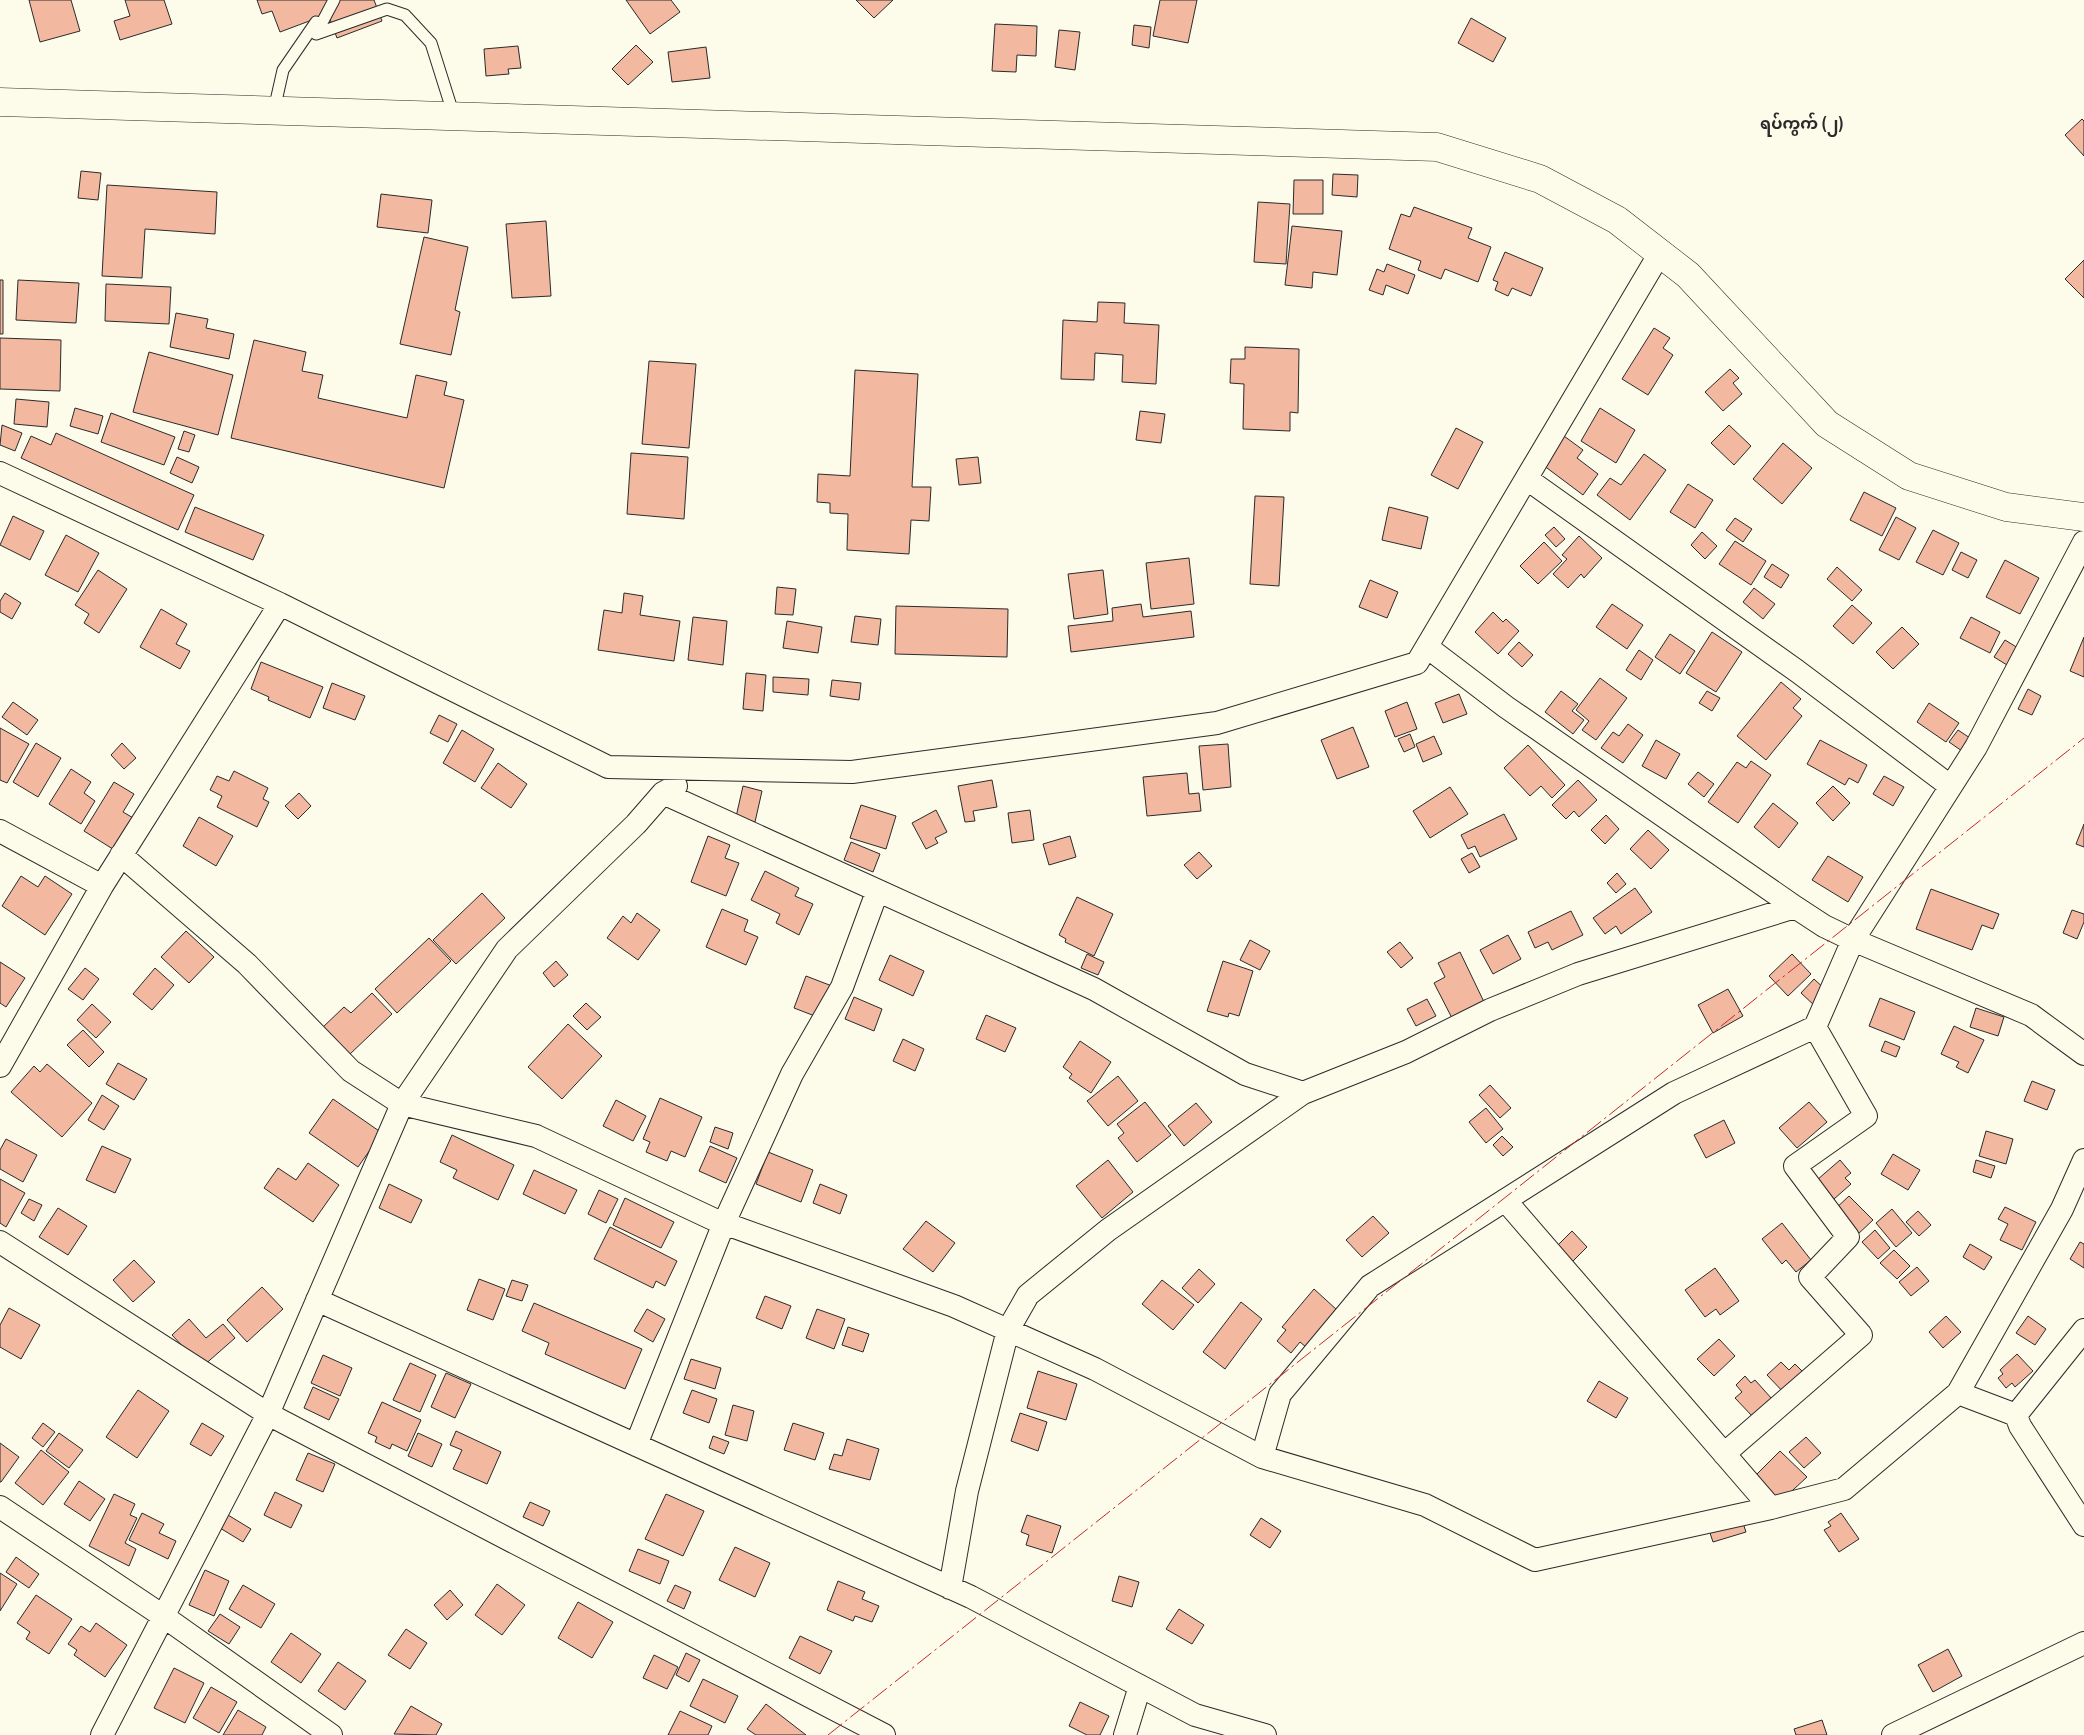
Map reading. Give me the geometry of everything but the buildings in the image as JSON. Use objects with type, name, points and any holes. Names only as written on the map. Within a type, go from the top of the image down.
[{"type":"highway","points":[[0,102],[1436,147],[1540,179],[1617,220],[1688,276],[1827,424],[1909,476],[2006,507],[2084,517]]},
{"type":"street","points":[[0,473],[280,604],[608,767],[852,772],[1217,723],[1417,663],[1660,253]]},
{"type":"street","points":[[1527,478],[1789,666],[1950,786]]},
{"type":"street","points":[[1262,1457],[1280,1394],[1370,1286],[1674,1093],[1815,1027],[1853,940],[1976,747],[2084,542]]},
{"type":"street","points":[[0,1066],[102,886],[280,604]]},
{"type":"street","points":[[1427,648],[1506,707],[1824,926],[2031,1015],[2084,1054]]},
{"type":"street","points":[[102,1735],[268,1414],[402,1104],[507,949],[636,824],[664,793],[704,769]]},
{"type":"street","points":[[664,793],[877,892],[1094,988],[1245,1074],[1303,1093]]},
{"type":"street","points":[[0,830],[102,886]]},
{"type":"street","points":[[121,855],[246,964],[351,1071],[402,1104],[536,1136],[724,1224],[954,1306],[1095,1369],[1262,1457],[1425,1505],[1535,1560],[1772,1508],[1844,1489],[1958,1393],[2062,1209],[2084,1160]]},
{"type":"street","points":[[636,1445],[724,1224],[792,1074],[842,987],[877,892]]},
{"type":"street","points":[[950,1588],[967,1491],[1008,1330],[1028,1294],[1108,1230],[1303,1093],[1406,1052],[1490,1010],[1578,974],[1795,907]]},
{"type":"street","points":[[1724,1454],[1861,1335],[1810,1277],[1848,1237],[1795,1166],[1866,1116],[1815,1027]]},
{"type":"street","points":[[1505,1200],[1772,1508]]},
{"type":"street","points":[[0,1242],[268,1414],[884,1735]]},
{"type":"street","points":[[317,1300],[950,1588],[1195,1715],[1266,1735]]},
{"type":"street","points":[[2016,1415],[2084,1330]]},
{"type":"street","points":[[1958,1393],[2016,1415],[2020,1426],[2084,1525]]},
{"type":"street","points":[[0,1507],[163,1616],[331,1735]]},
{"type":"street","points":[[1893,1735],[2084,1643]]},
{"type":"street","points":[[1125,1735],[1140,1686]]},
{"type":"lane","points":[[274,110],[283,70],[333,0]]},
{"type":"lane","points":[[333,0],[316,34],[387,9],[405,14],[432,43],[454,116]]},
{"type":"power","points":[[828,1735],[2084,738]]},
{"type":"district","name":"ရပ်ကွက် (၂)","points":[[1802,123]]}]
